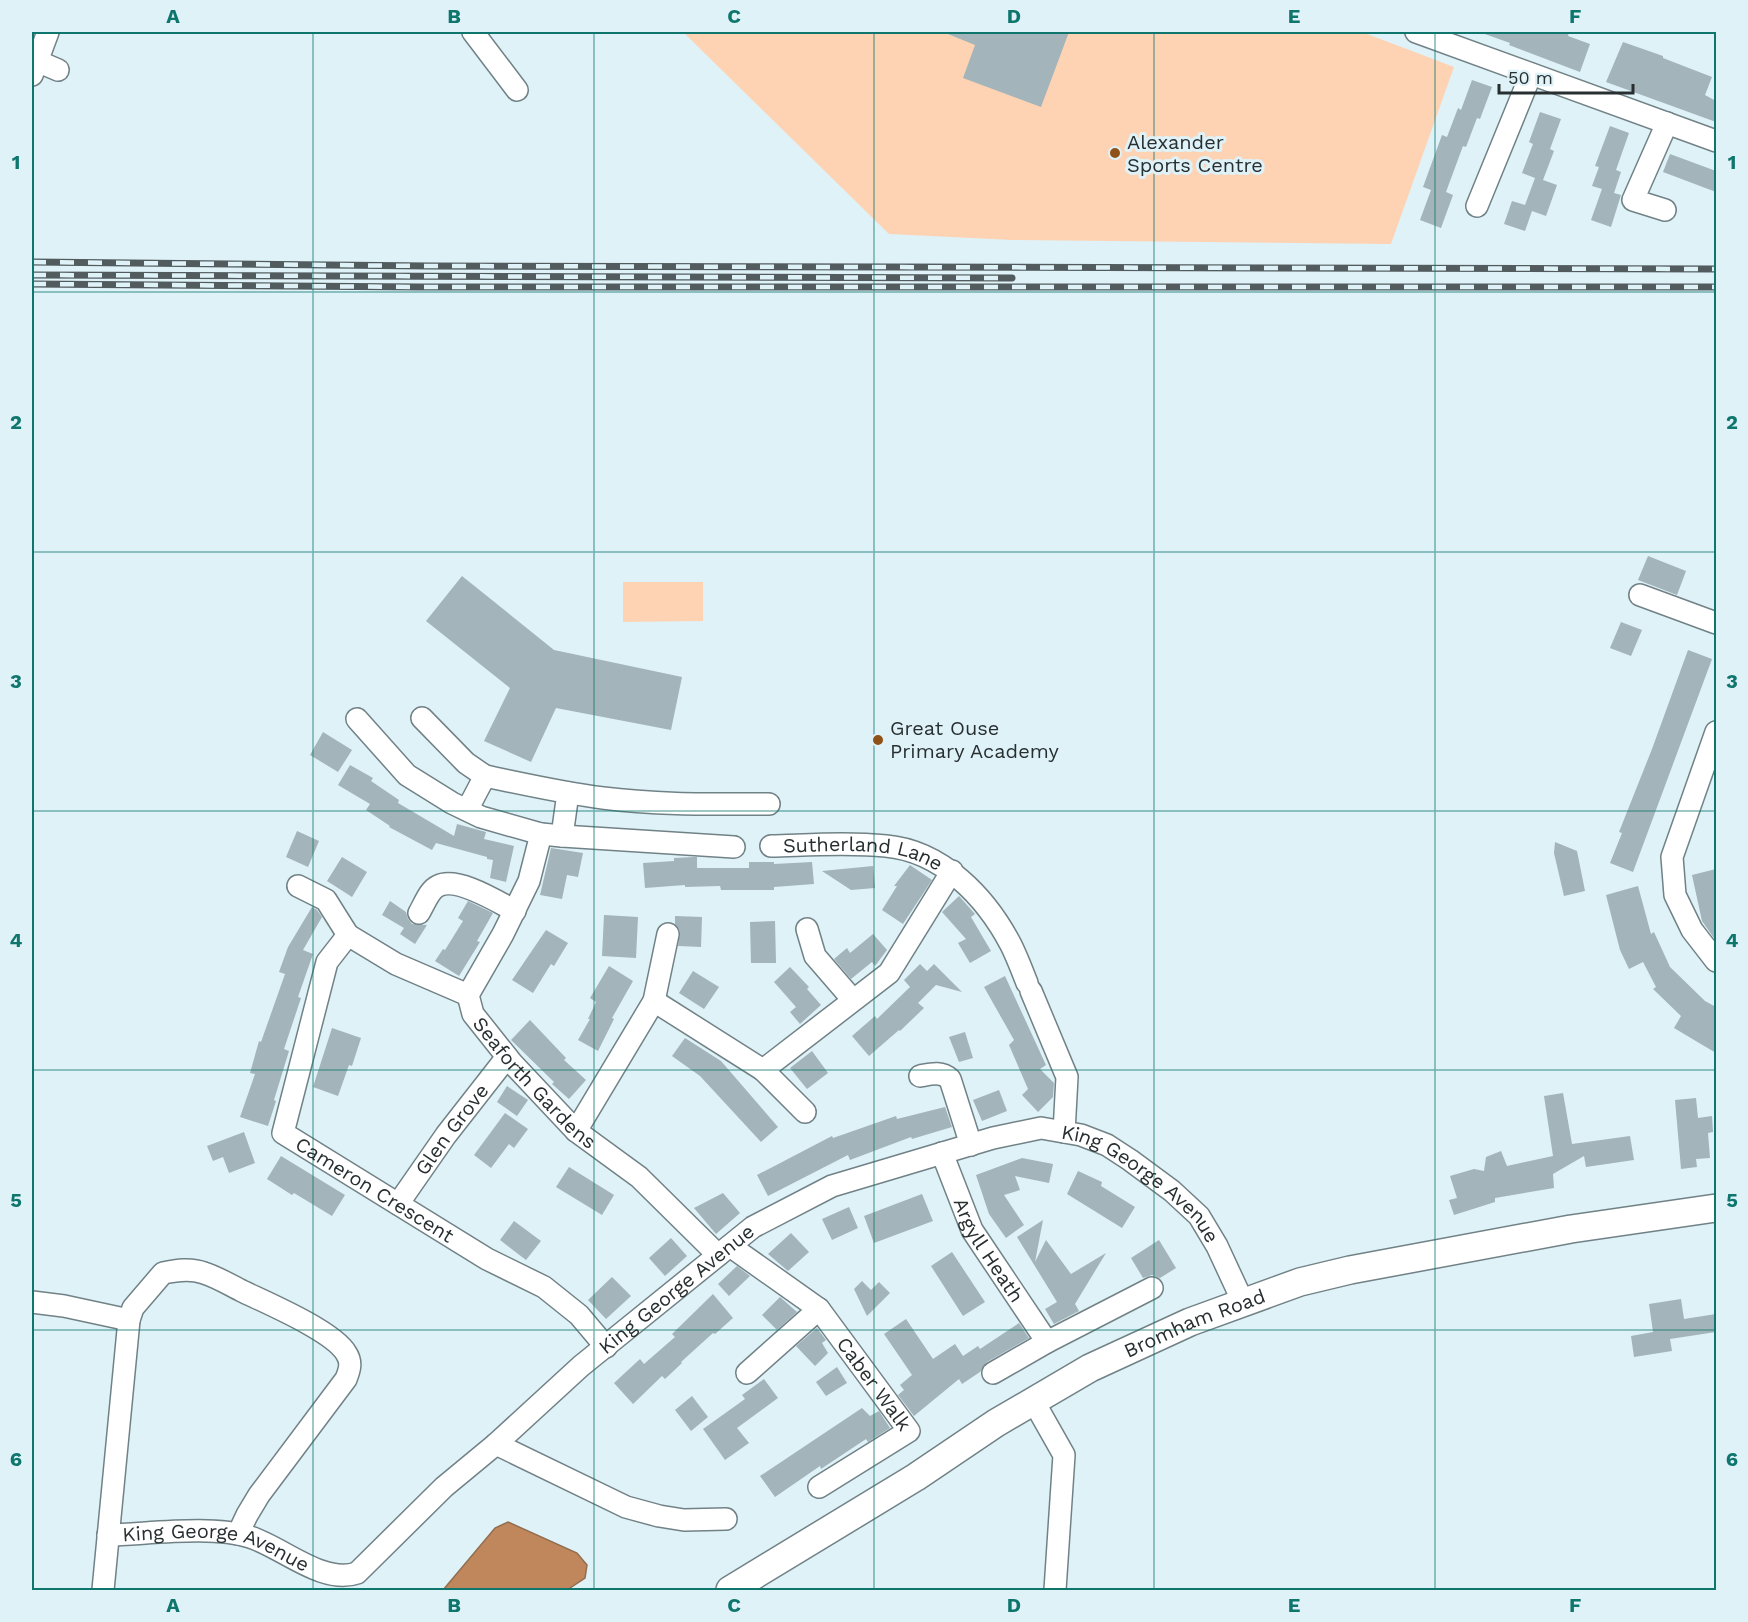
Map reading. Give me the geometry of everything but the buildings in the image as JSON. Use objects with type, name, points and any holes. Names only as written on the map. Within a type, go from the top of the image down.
[{"type":"main road","name":"Bromham Road","points":[[730,1590],[916,1477],[996,1422],[1090,1368],[1150,1339],[1243,1302],[1300,1282],[1350,1270],[1582,1227],[1716,1208]]},
{"type":"street","points":[[473,32],[517,90]]},
{"type":"street","points":[[1416,32],[1716,141]]},
{"type":"street","points":[[44,33],[34,68],[58,70]]},
{"type":"street","points":[[1477,206],[1531,74]]},
{"type":"street","points":[[1665,210],[1633,200],[1667,123]]},
{"type":"street","points":[[1640,595],[1716,623]]},
{"type":"street","points":[[422,718],[466,763],[485,776],[603,798],[686,804],[769,804]]},
{"type":"street","points":[[357,719],[407,775],[452,803],[481,817],[541,834],[562,837],[734,847]]},
{"type":"street","points":[[1716,732],[1672,857],[1675,895],[1692,930],[1716,961]]},
{"type":"street","points":[[467,810],[485,776]]},
{"type":"street","points":[[562,837],[568,793]]},
{"type":"street","name":"Seaforth Gardens","points":[[541,834],[529,881],[515,911],[468,995],[473,1014],[507,1057],[576,1131],[639,1177],[724,1251]]},
{"type":"street","name":"Sutherland Lane","points":[[771,846],[888,846],[915,853],[952,871],[981,901],[1011,945],[1067,1077],[1064,1132]]},
{"type":"street","name":"Sutherland Lane","points":[[763,1070],[889,973],[952,871]]},
{"type":"street","points":[[419,913],[437,886],[446,884],[473,890],[515,911]]},
{"type":"street","points":[[298,886],[327,900],[348,935],[396,964],[468,995]]},
{"type":"street","points":[[807,929],[815,956],[853,1000]]},
{"type":"street","points":[[576,1131],[654,1001],[668,934]]},
{"type":"street","name":"Cameron Crescent","points":[[348,935],[327,962],[283,1133],[488,1258],[544,1287],[579,1316],[606,1347]]},
{"type":"street","points":[[654,1001],[763,1070],[805,1112]]},
{"type":"street","name":"Glen Grove","points":[[398,1204],[446,1135],[507,1057]]},
{"type":"street","points":[[920,1076],[937,1073],[950,1079],[970,1144]]},
{"type":"street","name":"King George Avenue","points":[[108,1535],[191,1532],[238,1534],[252,1538],[338,1583],[361,1571],[444,1487],[496,1444],[581,1366],[753,1227],[832,1186],[970,1144],[1041,1128],[1081,1135],[1107,1145],[1172,1191],[1199,1216],[1217,1246],[1243,1302]]},
{"type":"street","name":"Argyll Heath","points":[[942,1153],[972,1230],[1047,1342]]},
{"type":"street","name":"Caber Walk","points":[[724,1251],[819,1310],[909,1431],[819,1487]]},
{"type":"street","points":[[103,1590],[129,1320],[134,1308],[163,1272],[183,1269],[203,1272],[309,1324],[342,1347],[350,1362],[350,1370],[346,1379],[259,1495],[238,1534]]},
{"type":"street","points":[[993,1373],[1047,1342],[1152,1288]]},
{"type":"street","points":[[32,1302],[64,1306],[129,1320]]},
{"type":"street","points":[[747,1373],[819,1310]]},
{"type":"street","points":[[1034,1402],[1064,1455],[1055,1590]]},
{"type":"street","points":[[496,1444],[626,1507],[684,1520],[726,1519]]},
{"type":"shaded area","name":"Alexander Sports Centre","points":[[683,32],[1362,32],[1454,67],[1391,244],[1012,240],[889,234]]},
{"type":"shaded area","points":[[623,582],[703,582],[703,621],[623,622]]},
{"type":"shaded area","points":[[508,1522],[577,1553],[587,1565],[585,1578],[567,1590],[443,1590],[495,1528]]},
{"type":"railway","points":[[32,262],[429,266],[1716,269]]},
{"type":"railway","points":[[32,275],[1012,278]]},
{"type":"railway","points":[[32,284],[421,287],[1716,287]]},
{"type":"place","name":"Alexander Sports Centre","points":[[1115,153]]},
{"type":"place","name":"Great Ouse Primary Academy","points":[[878,740]]}]
